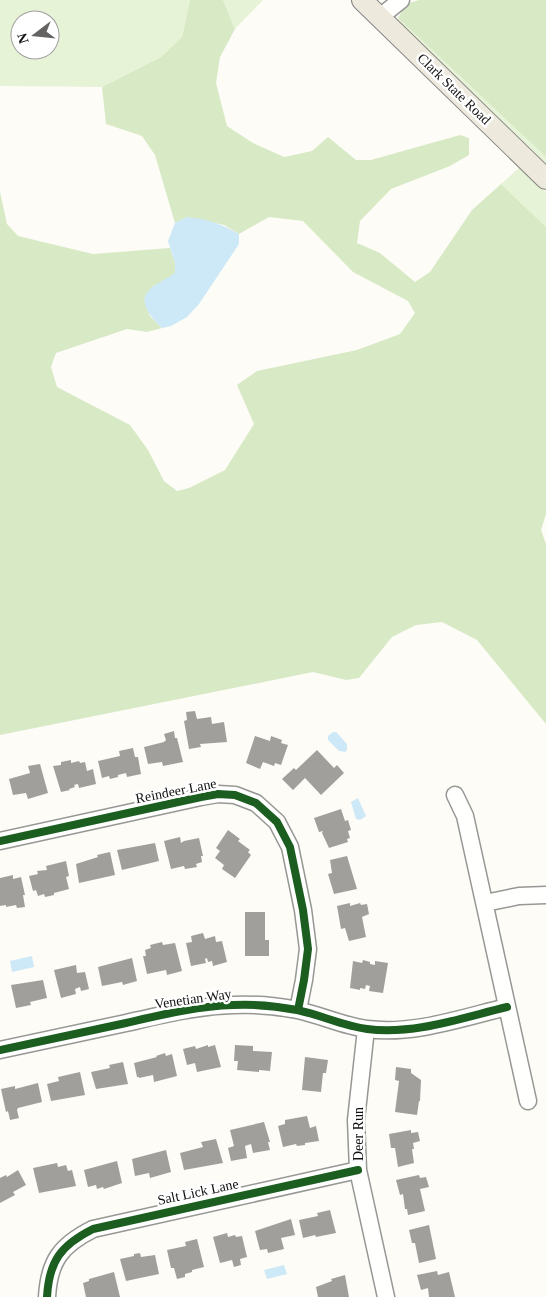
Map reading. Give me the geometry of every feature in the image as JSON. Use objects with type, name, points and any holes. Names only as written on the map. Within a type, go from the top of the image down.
[{"type":"main road","name":"Clark State Road","points":[[362,0],[546,178]]},
{"type":"street","points":[[380,17],[401,0]]},
{"type":"street","name":"Reindeer Lane","points":[[0,841],[218,794],[235,795],[256,804],[277,822],[290,847],[304,910],[308,949],[298,1010]]},
{"type":"street","points":[[455,795],[465,816],[528,1101]]},
{"type":"street","points":[[485,903],[518,896],[546,895]]},
{"type":"street","name":"Venetian Way","points":[[0,1050],[199,1008],[234,1005],[268,1006],[298,1010],[345,1025],[395,1031],[422,1028],[507,1007]]},
{"type":"street","name":"Deer Run","points":[[366,1029],[356,1120],[358,1170],[386,1297]]},
{"type":"street","name":"Salt Lick Lane","points":[[47,1297],[48,1281],[54,1260],[65,1246],[78,1236],[93,1229],[358,1170]]},
{"type":"green space","points":[[0,0],[190,0],[182,37],[161,57],[102,87],[0,86]]},
{"type":"green space","points":[[190,0],[223,0],[235,29],[220,57],[216,83],[227,126],[253,143],[284,157],[312,151],[328,137],[356,160],[371,160],[460,135],[469,138],[469,155],[450,166],[391,189],[360,221],[357,243],[380,253],[415,282],[430,272],[472,210],[501,184],[546,227],[546,514],[541,530],[546,544],[546,724],[477,640],[442,622],[416,625],[392,637],[359,678],[346,680],[313,672],[0,735],[0,192],[7,224],[18,236],[93,254],[170,248],[175,263],[175,273],[167,280],[153,286],[149,315],[162,328],[147,332],[127,329],[56,353],[51,367],[57,387],[130,425],[148,450],[164,481],[177,491],[189,488],[225,470],[254,424],[237,385],[257,371],[357,350],[400,334],[415,313],[408,301],[353,272],[303,221],[269,217],[239,234],[224,225],[187,217],[175,223],[155,155],[142,136],[106,124],[102,87],[161,57],[182,37]]},
{"type":"green space","points":[[223,0],[263,0],[235,29]]},
{"type":"green space","points":[[419,0],[546,0],[546,157],[398,18],[406,4]]},
{"type":"green space","points":[[398,18],[546,157],[546,172],[396,26]]},
{"type":"green space","points":[[520,167],[546,192],[546,227],[501,184]]},
{"type":"water","points":[[187,217],[208,221],[233,230],[239,234],[239,244],[199,304],[187,317],[171,326],[162,328],[146,308],[145,297],[154,286],[175,273],[175,263],[168,241],[175,223]]},
{"type":"water","points":[[336,732],[347,744],[345,752],[339,751],[328,740],[328,736]]},
{"type":"water","points":[[358,798],[366,816],[360,820],[356,819],[351,802]]},
{"type":"water","points":[[32,956],[34,967],[12,972],[10,961]]},
{"type":"water","points":[[284,1265],[287,1274],[267,1279],[264,1270]]},
{"type":"building","points":[[195,711],[197,719],[211,717],[212,724],[224,722],[227,742],[200,744],[201,747],[189,749],[184,721],[187,720],[186,712]]},
{"type":"building","points":[[174,731],[183,762],[163,766],[162,762],[148,764],[144,747],[164,742],[166,740],[164,734]]},
{"type":"building","points":[[255,736],[270,741],[271,736],[282,740],[281,743],[288,745],[281,765],[275,763],[274,766],[263,762],[260,769],[246,763]]},
{"type":"building","points":[[133,748],[135,757],[138,757],[141,774],[127,777],[126,773],[110,779],[109,776],[102,778],[98,761],[120,756],[119,751]]},
{"type":"building","points":[[317,750],[334,768],[337,765],[344,773],[321,795],[305,778],[293,790],[282,779],[294,768],[296,770]]},
{"type":"building","points":[[71,760],[71,763],[85,762],[87,771],[93,769],[96,784],[79,788],[78,784],[74,785],[75,787],[70,790],[61,792],[53,766],[61,765],[61,762]]},
{"type":"building","points":[[40,764],[48,793],[28,799],[26,793],[13,795],[9,779],[30,773],[28,766]]},
{"type":"building","points":[[341,809],[345,821],[348,820],[351,830],[348,831],[350,838],[347,839],[348,842],[329,848],[322,833],[323,831],[319,832],[314,818]]},
{"type":"building","points":[[228,830],[240,839],[238,841],[250,850],[248,852],[251,855],[235,878],[222,869],[224,865],[215,858],[220,851],[216,848]]},
{"type":"building","points":[[180,837],[181,843],[199,838],[203,856],[201,856],[202,862],[196,864],[197,867],[185,869],[184,866],[171,869],[164,841]]},
{"type":"building","points":[[155,843],[159,861],[122,870],[117,850]]},
{"type":"building","points":[[110,852],[115,875],[79,883],[76,864]]},
{"type":"building","points":[[347,856],[357,889],[334,894],[328,874],[332,873],[330,860]]},
{"type":"building","points":[[66,861],[69,876],[66,877],[69,889],[54,893],[54,895],[45,897],[44,894],[38,896],[36,890],[33,891],[29,876],[38,874],[37,871],[47,870],[46,866]]},
{"type":"building","points":[[13,875],[13,879],[21,877],[25,895],[23,895],[25,907],[17,908],[16,905],[0,906],[0,878]]},
{"type":"building","points":[[350,903],[350,906],[360,903],[361,905],[367,904],[369,914],[362,917],[366,937],[349,941],[345,928],[341,929],[337,906]]},
{"type":"building","points":[[245,912],[265,912],[265,940],[269,940],[269,956],[245,956]]},
{"type":"building","points":[[203,933],[205,939],[215,936],[216,942],[222,941],[227,962],[213,966],[212,961],[208,962],[207,958],[205,959],[206,963],[191,966],[186,943],[192,942],[191,936]]},
{"type":"building","points":[[162,942],[163,945],[175,943],[182,971],[167,975],[166,970],[147,974],[143,956],[146,956],[145,950],[151,948],[150,945]]},
{"type":"building","points":[[132,958],[137,981],[123,985],[122,982],[102,986],[98,967]]},
{"type":"building","points":[[363,960],[375,965],[375,961],[388,963],[383,993],[369,991],[370,986],[366,985],[365,989],[360,988],[360,990],[350,988],[353,961],[362,963]]},
{"type":"building","points":[[76,965],[77,973],[85,972],[89,989],[81,991],[80,987],[75,989],[76,994],[61,998],[54,970]]},
{"type":"building","points":[[43,980],[47,998],[30,1002],[31,1005],[16,1008],[11,985]]},
{"type":"building","points":[[208,1045],[208,1047],[215,1045],[221,1067],[197,1072],[195,1063],[187,1065],[183,1049],[195,1046],[196,1049]]},
{"type":"building","points":[[235,1045],[253,1046],[253,1051],[272,1052],[270,1071],[237,1070],[238,1061],[234,1061]]},
{"type":"building","points":[[165,1053],[166,1056],[172,1054],[177,1076],[154,1082],[153,1075],[137,1077],[134,1063]]},
{"type":"building","points":[[305,1057],[328,1060],[326,1073],[323,1073],[321,1092],[302,1090]]},
{"type":"building","points":[[123,1062],[128,1084],[96,1089],[91,1072],[110,1068],[109,1065]]},
{"type":"building","points":[[396,1067],[411,1069],[411,1073],[421,1080],[417,1115],[395,1112],[399,1081],[395,1080]]},
{"type":"building","points":[[80,1072],[85,1095],[51,1101],[47,1084],[59,1081],[58,1077]]},
{"type":"building","points":[[38,1083],[42,1102],[18,1108],[19,1118],[10,1120],[8,1111],[6,1112],[1,1089],[15,1086],[15,1089]]},
{"type":"building","points":[[307,1116],[310,1128],[316,1126],[319,1141],[305,1143],[305,1145],[297,1146],[296,1144],[283,1147],[278,1126],[285,1124],[285,1120]]},
{"type":"building","points":[[264,1122],[270,1142],[268,1142],[270,1150],[253,1153],[251,1144],[245,1146],[247,1158],[231,1161],[228,1148],[234,1146],[230,1130]]},
{"type":"building","points":[[411,1130],[411,1133],[418,1132],[420,1141],[413,1143],[414,1163],[398,1167],[395,1148],[391,1148],[389,1134]]},
{"type":"building","points":[[216,1139],[223,1163],[184,1170],[180,1153],[203,1147],[201,1142]]},
{"type":"building","points":[[166,1150],[171,1172],[150,1178],[149,1173],[135,1176],[132,1159]]},
{"type":"building","points":[[117,1161],[122,1183],[104,1189],[103,1187],[97,1189],[96,1185],[88,1187],[84,1170]]},
{"type":"building","points":[[57,1163],[58,1167],[66,1165],[68,1171],[72,1170],[76,1186],[39,1193],[33,1168]]},
{"type":"building","points":[[18,1170],[26,1185],[13,1192],[15,1195],[0,1203],[0,1178],[6,1175],[7,1177]]},
{"type":"building","points":[[419,1175],[420,1178],[426,1177],[429,1187],[420,1189],[425,1211],[408,1215],[407,1209],[405,1209],[403,1194],[400,1195],[396,1180]]},
{"type":"building","points":[[330,1210],[336,1233],[303,1238],[299,1220],[318,1216],[317,1213]]},
{"type":"building","points":[[291,1219],[295,1235],[281,1238],[284,1249],[268,1253],[267,1249],[260,1250],[255,1231]]},
{"type":"building","points":[[429,1225],[436,1259],[419,1263],[415,1243],[412,1243],[409,1230]]},
{"type":"building","points":[[227,1233],[228,1237],[242,1236],[247,1257],[240,1259],[241,1265],[234,1267],[232,1260],[220,1263],[213,1237]]},
{"type":"building","points":[[197,1239],[204,1267],[192,1270],[192,1272],[185,1274],[185,1277],[177,1279],[174,1268],[171,1268],[167,1250],[186,1246],[185,1242]]},
{"type":"building","points":[[140,1253],[141,1257],[155,1255],[159,1274],[126,1281],[120,1259]]},
{"type":"building","points":[[437,1271],[438,1275],[449,1272],[455,1297],[429,1297],[428,1288],[421,1290],[417,1275]]},
{"type":"building","points":[[114,1272],[120,1297],[86,1297],[83,1283],[89,1281],[89,1279]]},
{"type":"building","points":[[345,1275],[349,1297],[318,1297],[316,1287],[332,1281],[331,1279]]},
{"type":"cycle path","points":[[0,841],[218,794],[235,795],[256,803],[277,822],[290,847],[303,910],[308,949],[298,1010]]},
{"type":"cycle path","points":[[0,1050],[166,1014],[220,1006],[282,1007],[306,1012],[358,1028],[385,1030],[420,1028],[507,1007]]},
{"type":"cycle path","points":[[47,1297],[51,1273],[59,1256],[73,1241],[93,1229],[358,1170]]}]
